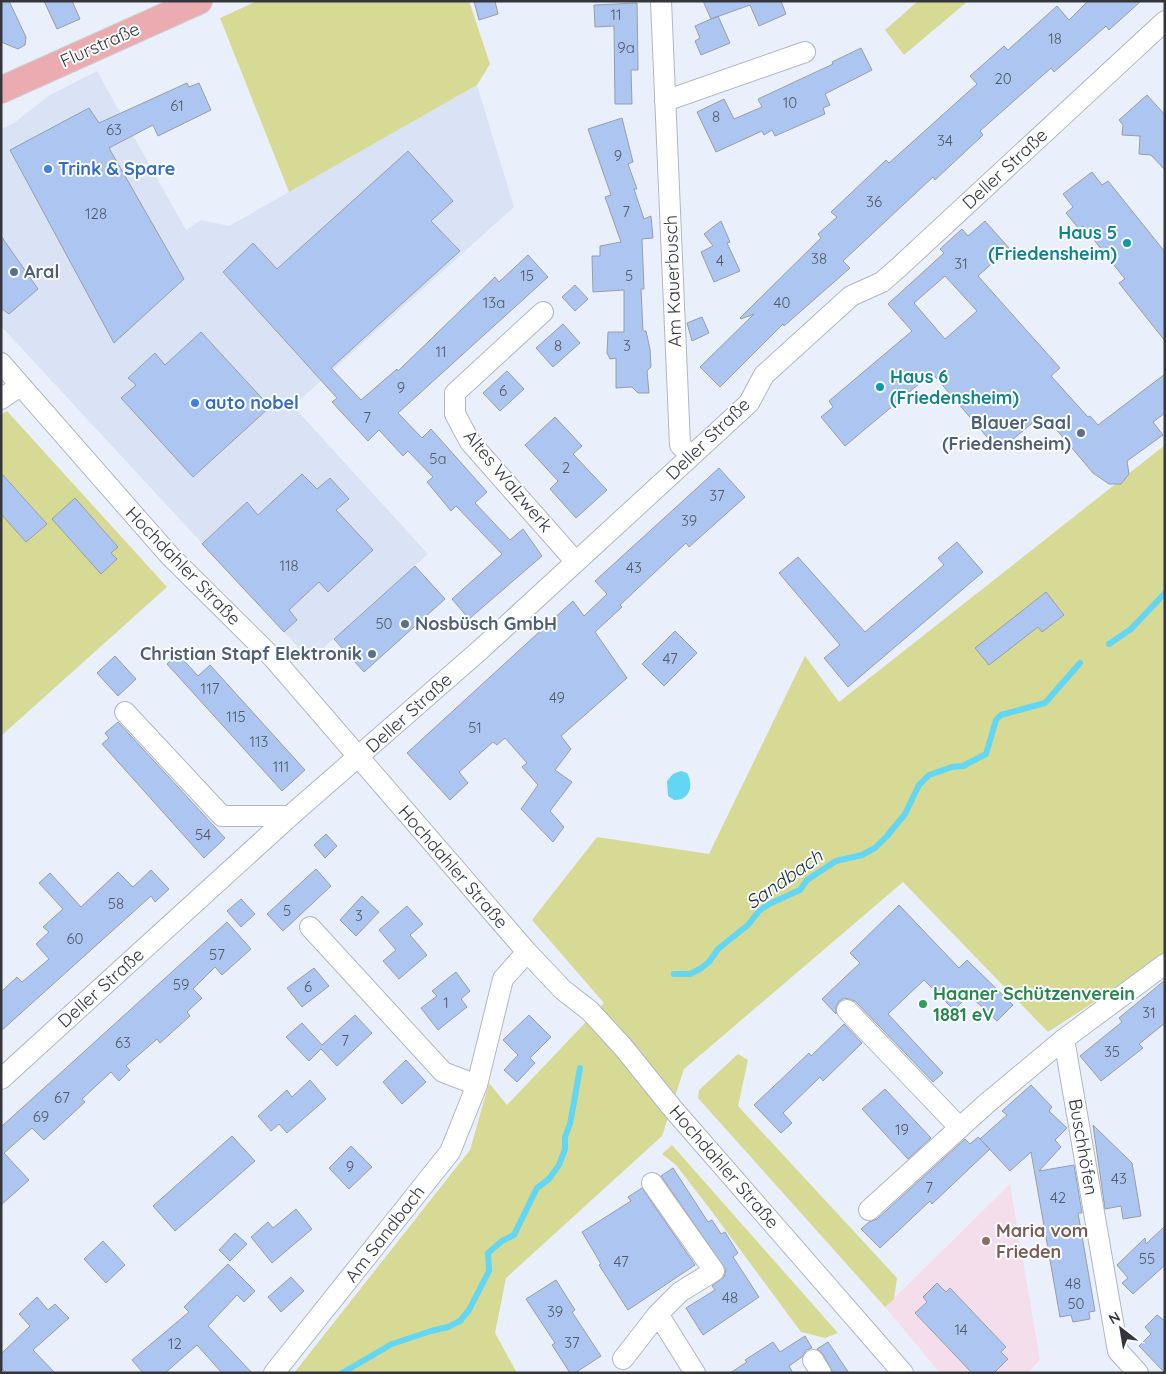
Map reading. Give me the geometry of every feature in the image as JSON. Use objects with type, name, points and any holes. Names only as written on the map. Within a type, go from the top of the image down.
[{"type":"main road","name":"Flurstraße","points":[[1,90],[199,1]]},
{"type":"street","name":"Am Kauerbusch","points":[[661,1],[680,445],[691,456]]},
{"type":"street","name":"Deller Straße","points":[[1,1079],[290,816],[360,757],[576,562],[749,403],[764,375],[843,303],[851,296],[882,282],[898,268],[1165,21]]},
{"type":"street","points":[[666,101],[805,52]]},
{"type":"street","name":"Altes Walzwerk","points":[[543,312],[455,394],[455,414],[470,442],[576,562]]},
{"type":"street","name":"Hochdahler Straße","points":[[1,363],[170,556],[274,659],[527,952],[563,990],[590,1011],[603,1025],[673,1109],[903,1373]]},
{"type":"street","points":[[1,399],[20,386]]},
{"type":"street","points":[[126,712],[222,816],[290,816]]},
{"type":"street","points":[[310,928],[443,1072],[477,1085]]},
{"type":"street","name":"Am Sandbach","points":[[274,1373],[450,1152],[477,1085],[503,979],[527,952]]},
{"type":"street","points":[[869,1210],[960,1128],[1064,1039],[1165,964]]},
{"type":"street","points":[[847,1010],[960,1128]]},
{"type":"street","name":"Buschhöfen","points":[[1064,1039],[1118,1352],[1138,1373]]},
{"type":"street","points":[[652,1183],[714,1271],[680,1292],[664,1322],[695,1373]]},
{"type":"shaded area","points":[[97,71],[186,230],[201,220],[229,226],[477,85],[514,207],[293,406],[428,554],[310,660],[1,326],[1,129],[14,123],[50,95]]},
{"type":"shaded area","name":"Maria vom Frieden","points":[[1010,1184],[1040,1360],[1028,1373],[940,1373],[885,1307]]},
{"type":"green space","points":[[257,1],[469,1],[490,64],[477,85],[289,192],[220,18]]},
{"type":"green space","points":[[918,1],[968,1],[904,55],[885,30]]},
{"type":"green space","points":[[7,411],[167,587],[1,736],[1,414]]},
{"type":"green space","points":[[1165,445],[1165,956],[1048,1032],[903,882],[684,1069],[662,1136],[506,1278],[495,1333],[517,1373],[294,1373],[470,1150],[489,1083],[507,1105],[604,1003],[532,920],[597,837],[709,854],[805,656],[839,702]]},
{"type":"green space","points":[[738,1054],[748,1060],[738,1106],[897,1278],[894,1299],[885,1307],[698,1098],[699,1090]]},
{"type":"green space","points":[[672,1145],[838,1333],[825,1338],[801,1332],[676,1165],[662,1154]]},
{"type":"water","points":[[681,771],[687,773],[690,787],[684,798],[674,800],[668,796],[667,781],[673,774]]},
{"type":"building","points":[[1,1],[9,1],[26,37],[25,45],[18,49],[1,42]]},
{"type":"building","points":[[44,1],[72,1],[80,19],[57,29]]},
{"type":"building","points":[[474,1],[495,1],[498,14],[479,20]]},
{"type":"building","points":[[703,1],[781,1],[786,14],[759,26],[750,5],[711,19]]},
{"type":"building","points":[[1088,1],[1141,1],[1109,30],[1106,26],[1054,72],[1051,68],[980,131],[983,135],[935,180],[933,177],[843,261],[850,268],[784,326],[783,324],[720,387],[700,367],[754,314],[740,318],[821,238],[818,234],[837,217],[831,212],[886,160],[889,163],[977,84],[970,76],[1004,46],[1008,50],[1057,6],[1069,20]]},
{"type":"building","points":[[637,3],[638,70],[631,70],[632,104],[615,104],[614,26],[595,27],[594,5]]},
{"type":"building","points":[[718,16],[730,43],[701,55],[695,41],[700,38],[695,26]]},
{"type":"building","points":[[861,48],[872,70],[825,94],[830,105],[823,108],[825,114],[775,136],[772,130],[764,135],[762,131],[716,152],[697,112],[724,99],[734,119],[762,107],[758,99],[833,64],[832,62]]},
{"type":"building","points":[[187,83],[189,87],[199,83],[211,110],[158,136],[153,125],[109,148],[184,279],[114,343],[10,150],[89,108],[99,123]]},
{"type":"building","points":[[1147,95],[1165,115],[1165,170],[1151,155],[1139,154],[1140,136],[1122,135],[1123,125],[1119,120]]},
{"type":"building","points":[[622,118],[633,162],[628,164],[637,189],[634,189],[644,219],[651,216],[653,238],[642,239],[644,289],[641,289],[643,331],[646,331],[650,349],[651,367],[647,371],[649,393],[638,393],[632,387],[616,388],[616,358],[610,359],[607,353],[608,332],[624,332],[624,290],[593,292],[592,256],[600,256],[600,246],[621,242],[605,197],[611,195],[588,129]]},
{"type":"building","points":[[408,151],[453,201],[431,221],[460,251],[331,368],[361,400],[397,369],[398,371],[495,277],[499,282],[528,255],[548,277],[398,413],[422,438],[431,429],[487,492],[475,503],[510,540],[523,529],[542,556],[469,619],[452,599],[502,554],[456,506],[451,511],[427,482],[433,477],[408,451],[403,456],[379,430],[368,441],[332,402],[337,398],[223,272],[253,243],[277,269]]},
{"type":"building","name":"Haus 5 (Friedensheim)","points":[[1092,172],[1102,185],[1108,181],[1165,252],[1165,341],[1119,283],[1125,279],[1083,226],[1079,229],[1066,213],[1073,207],[1063,194]]},
{"type":"building","points":[[721,221],[730,242],[727,243],[740,271],[714,282],[701,252],[713,246],[704,234]]},
{"type":"building","points":[[985,221],[1009,248],[978,276],[1060,368],[1051,376],[1088,417],[1090,416],[1098,425],[1165,374],[1165,413],[1153,422],[1163,435],[1127,461],[1129,474],[1121,484],[1109,484],[1093,473],[1050,422],[1044,427],[1037,419],[999,451],[932,373],[845,446],[821,417],[833,407],[829,401],[912,331],[888,304],[944,253],[940,249],[962,229],[968,236]],"holes":[[[945,276],[977,311],[945,339],[914,303]]]},
{"type":"building","name":"Aral","points":[[1,236],[38,289],[9,314],[1,308]]},
{"type":"building","points":[[575,285],[588,299],[575,311],[562,297]]},
{"type":"building","points":[[702,317],[709,333],[692,341],[687,323]]},
{"type":"building","points":[[563,324],[580,343],[553,367],[536,348]]},
{"type":"building","name":"auto nobel","points":[[201,332],[270,407],[193,477],[121,398],[136,385],[128,378],[155,353],[165,365]]},
{"type":"building","points":[[507,371],[524,389],[500,411],[483,393]]},
{"type":"building","points":[[555,417],[582,446],[573,454],[607,490],[576,518],[550,489],[558,481],[525,445]]},
{"type":"building","points":[[719,468],[745,497],[689,547],[686,543],[620,605],[622,607],[595,632],[627,678],[561,736],[571,749],[555,770],[572,782],[550,811],[564,827],[553,842],[521,809],[538,785],[522,767],[527,763],[505,738],[497,745],[493,742],[459,772],[468,783],[450,800],[407,753],[573,601],[584,616],[607,594],[595,581]]},
{"type":"building","points":[[1,473],[47,524],[26,542],[1,514]]},
{"type":"building","points":[[302,474],[317,489],[330,478],[349,499],[336,510],[373,550],[328,592],[319,582],[289,610],[297,620],[284,632],[202,544],[247,502],[258,515]]},
{"type":"building","points":[[75,498],[118,547],[111,553],[117,559],[101,574],[52,519]]},
{"type":"building","points":[[957,542],[983,572],[848,687],[824,658],[840,645],[779,573],[798,557],[865,632],[944,565],[938,558]]},
{"type":"building","points":[[415,566],[445,599],[364,672],[334,639]]},
{"type":"building","points":[[1046,592],[1064,615],[1042,632],[1038,627],[989,665],[975,648]]},
{"type":"building","points":[[675,631],[697,653],[664,686],[642,664]]},
{"type":"building","points":[[178,654],[198,676],[210,665],[305,770],[282,791],[167,664]]},
{"type":"building","points":[[115,656],[136,679],[118,696],[97,673]]},
{"type":"building","points":[[118,722],[225,838],[204,858],[102,744],[109,738],[105,733]]},
{"type":"building","points":[[326,834],[337,846],[325,858],[314,845]]},
{"type":"building","points":[[316,869],[331,886],[283,931],[267,914]]},
{"type":"building","points":[[151,870],[169,889],[155,902],[151,896],[1,1031],[1,992],[17,977],[22,982],[49,959],[36,944],[49,932],[43,927],[63,909],[39,883],[50,873],[81,907],[118,872],[133,887]]},
{"type":"building","points":[[362,896],[379,912],[356,936],[340,920]]},
{"type":"building","points":[[241,899],[255,914],[241,927],[227,911]]},
{"type":"building","points":[[899,905],[959,968],[967,960],[1013,1005],[997,1021],[969,995],[954,1010],[924,980],[888,1014],[943,1073],[933,1082],[855,1001],[845,998],[839,1001],[836,1007],[836,1014],[822,999],[860,963],[850,953]]},
{"type":"building","points":[[407,906],[423,924],[410,935],[427,955],[399,979],[383,961],[396,950],[379,930]]},
{"type":"building","points":[[227,922],[251,949],[222,975],[215,967],[193,989],[202,998],[187,1012],[190,1016],[160,1043],[157,1039],[126,1066],[130,1070],[119,1081],[111,1072],[82,1099],[85,1102],[44,1140],[32,1128],[4,1153],[29,1180],[1,1205],[1,1127]]},
{"type":"building","points":[[314,968],[329,986],[302,1007],[287,988]]},
{"type":"building","points":[[456,972],[470,991],[461,999],[467,1007],[438,1030],[421,1008],[437,996],[432,991]]},
{"type":"building","points":[[1165,980],[1165,1023],[1139,1044],[1143,1048],[1101,1081],[1080,1056],[1122,1022],[1119,1018]]},
{"type":"building","points":[[355,1015],[372,1033],[337,1066],[321,1049],[309,1061],[286,1037],[302,1023],[322,1045]]},
{"type":"building","points":[[529,1015],[551,1037],[530,1058],[535,1063],[517,1082],[504,1070],[518,1055],[503,1040]]},
{"type":"building","points":[[844,1024],[862,1043],[823,1081],[820,1077],[783,1113],[792,1123],[781,1133],[754,1105],[809,1053],[811,1056]]},
{"type":"building","points":[[406,1060],[426,1082],[402,1104],[383,1082]]},
{"type":"building","points":[[310,1080],[326,1099],[287,1133],[279,1124],[271,1131],[258,1116],[287,1090],[292,1097]]},
{"type":"building","points":[[1031,1085],[1052,1107],[1049,1111],[1067,1128],[1055,1140],[1061,1147],[1039,1171],[1074,1165],[1082,1213],[1078,1213],[1095,1311],[1089,1312],[1090,1319],[1073,1322],[1071,1315],[1060,1317],[1031,1152],[1010,1171],[980,1139],[1007,1115],[1002,1111]]},
{"type":"building","points":[[885,1089],[931,1138],[908,1159],[862,1109]]},
{"type":"building","points":[[1093,1125],[1132,1163],[1141,1216],[1123,1219],[1121,1206],[1105,1209]]},
{"type":"building","points":[[232,1136],[255,1161],[175,1231],[153,1206]]},
{"type":"building","points":[[978,1137],[990,1149],[932,1204],[930,1201],[880,1248],[861,1229],[869,1222],[877,1219],[965,1139],[970,1144]]},
{"type":"building","points":[[351,1146],[372,1167],[349,1189],[329,1168]]},
{"type":"building","points":[[673,1168],[708,1222],[712,1220],[721,1234],[725,1232],[738,1253],[733,1257],[759,1297],[703,1335],[686,1308],[715,1290],[712,1286],[724,1277],[726,1270],[661,1176]]},
{"type":"building","points":[[642,1188],[695,1265],[628,1310],[599,1265],[601,1264],[582,1232],[631,1201],[628,1197]]},
{"type":"building","points":[[296,1209],[312,1229],[272,1263],[251,1237],[268,1222],[273,1228]]},
{"type":"building","points":[[1165,1226],[1165,1265],[1133,1294],[1122,1283],[1128,1278],[1117,1265],[1145,1238],[1146,1244]]},
{"type":"building","points":[[235,1233],[247,1244],[230,1261],[219,1250]]},
{"type":"building","points":[[103,1241],[125,1265],[106,1283],[84,1259]]},
{"type":"building","points":[[228,1264],[255,1291],[244,1302],[237,1295],[208,1326],[252,1373],[222,1373],[197,1345],[165,1373],[143,1373],[132,1360],[189,1312],[184,1307]]},
{"type":"building","points":[[291,1277],[304,1291],[281,1312],[268,1297]]},
{"type":"building","points":[[556,1280],[575,1310],[572,1312],[601,1356],[575,1373],[570,1373],[552,1345],[555,1343],[526,1299]]},
{"type":"building","points":[[937,1283],[946,1292],[950,1288],[1006,1347],[1001,1352],[1008,1359],[994,1373],[972,1373],[915,1313],[927,1302],[923,1297]]},
{"type":"building","points":[[37,1297],[48,1310],[55,1304],[69,1318],[33,1350],[55,1373],[6,1373],[1,1368],[1,1354],[30,1326],[19,1314]]},
{"type":"building","points":[[1157,1315],[1165,1321],[1165,1373],[1139,1346],[1151,1334],[1145,1327]]},
{"type":"building","points":[[805,1336],[812,1348],[806,1350],[802,1357],[789,1366],[793,1373],[730,1373],[747,1362],[745,1360],[773,1342],[780,1352]]},
{"type":"building","points":[[828,1342],[849,1373],[833,1373],[823,1354],[817,1349]]},
{"type":"waterway","name":"Sandbach","points":[[1109,644],[1131,629],[1165,593]]},
{"type":"waterway","name":"Sandbach","points":[[674,974],[690,974],[700,969],[709,962],[718,949],[748,925],[759,911],[769,904],[800,890],[807,880],[836,861],[862,855],[875,848],[905,814],[919,785],[929,775],[952,767],[963,766],[986,754],[996,720],[1001,715],[1045,703],[1080,663]]},
{"type":"waterway","name":"Sandbach","points":[[342,1373],[392,1344],[448,1327],[460,1321],[469,1310],[489,1271],[488,1253],[502,1241],[514,1235],[537,1188],[549,1179],[559,1165],[565,1149],[565,1137],[570,1124],[580,1068]]},
{"type":"place","name":"Trink & Spare","points":[[48,169]]},
{"type":"place","name":"Haus 5 (Friedensheim)","points":[[1127,243]]},
{"type":"place","name":"Aral","points":[[14,272]]},
{"type":"place","name":"Haus 6 (Friedensheim)","points":[[880,387]]},
{"type":"place","name":"auto nobel","points":[[195,403]]},
{"type":"place","name":"Blauer Saal (Friedensheim)","points":[[1081,433]]},
{"type":"place","name":"Nosbüsch GmbH","points":[[405,624]]},
{"type":"place","name":"Christian Stapf Elektronik","points":[[372,654]]},
{"type":"place","name":"Haaner Schützenverein 1881 eV","points":[[923,1004]]},
{"type":"place","name":"Maria vom Frieden","points":[[986,1241]]}]
